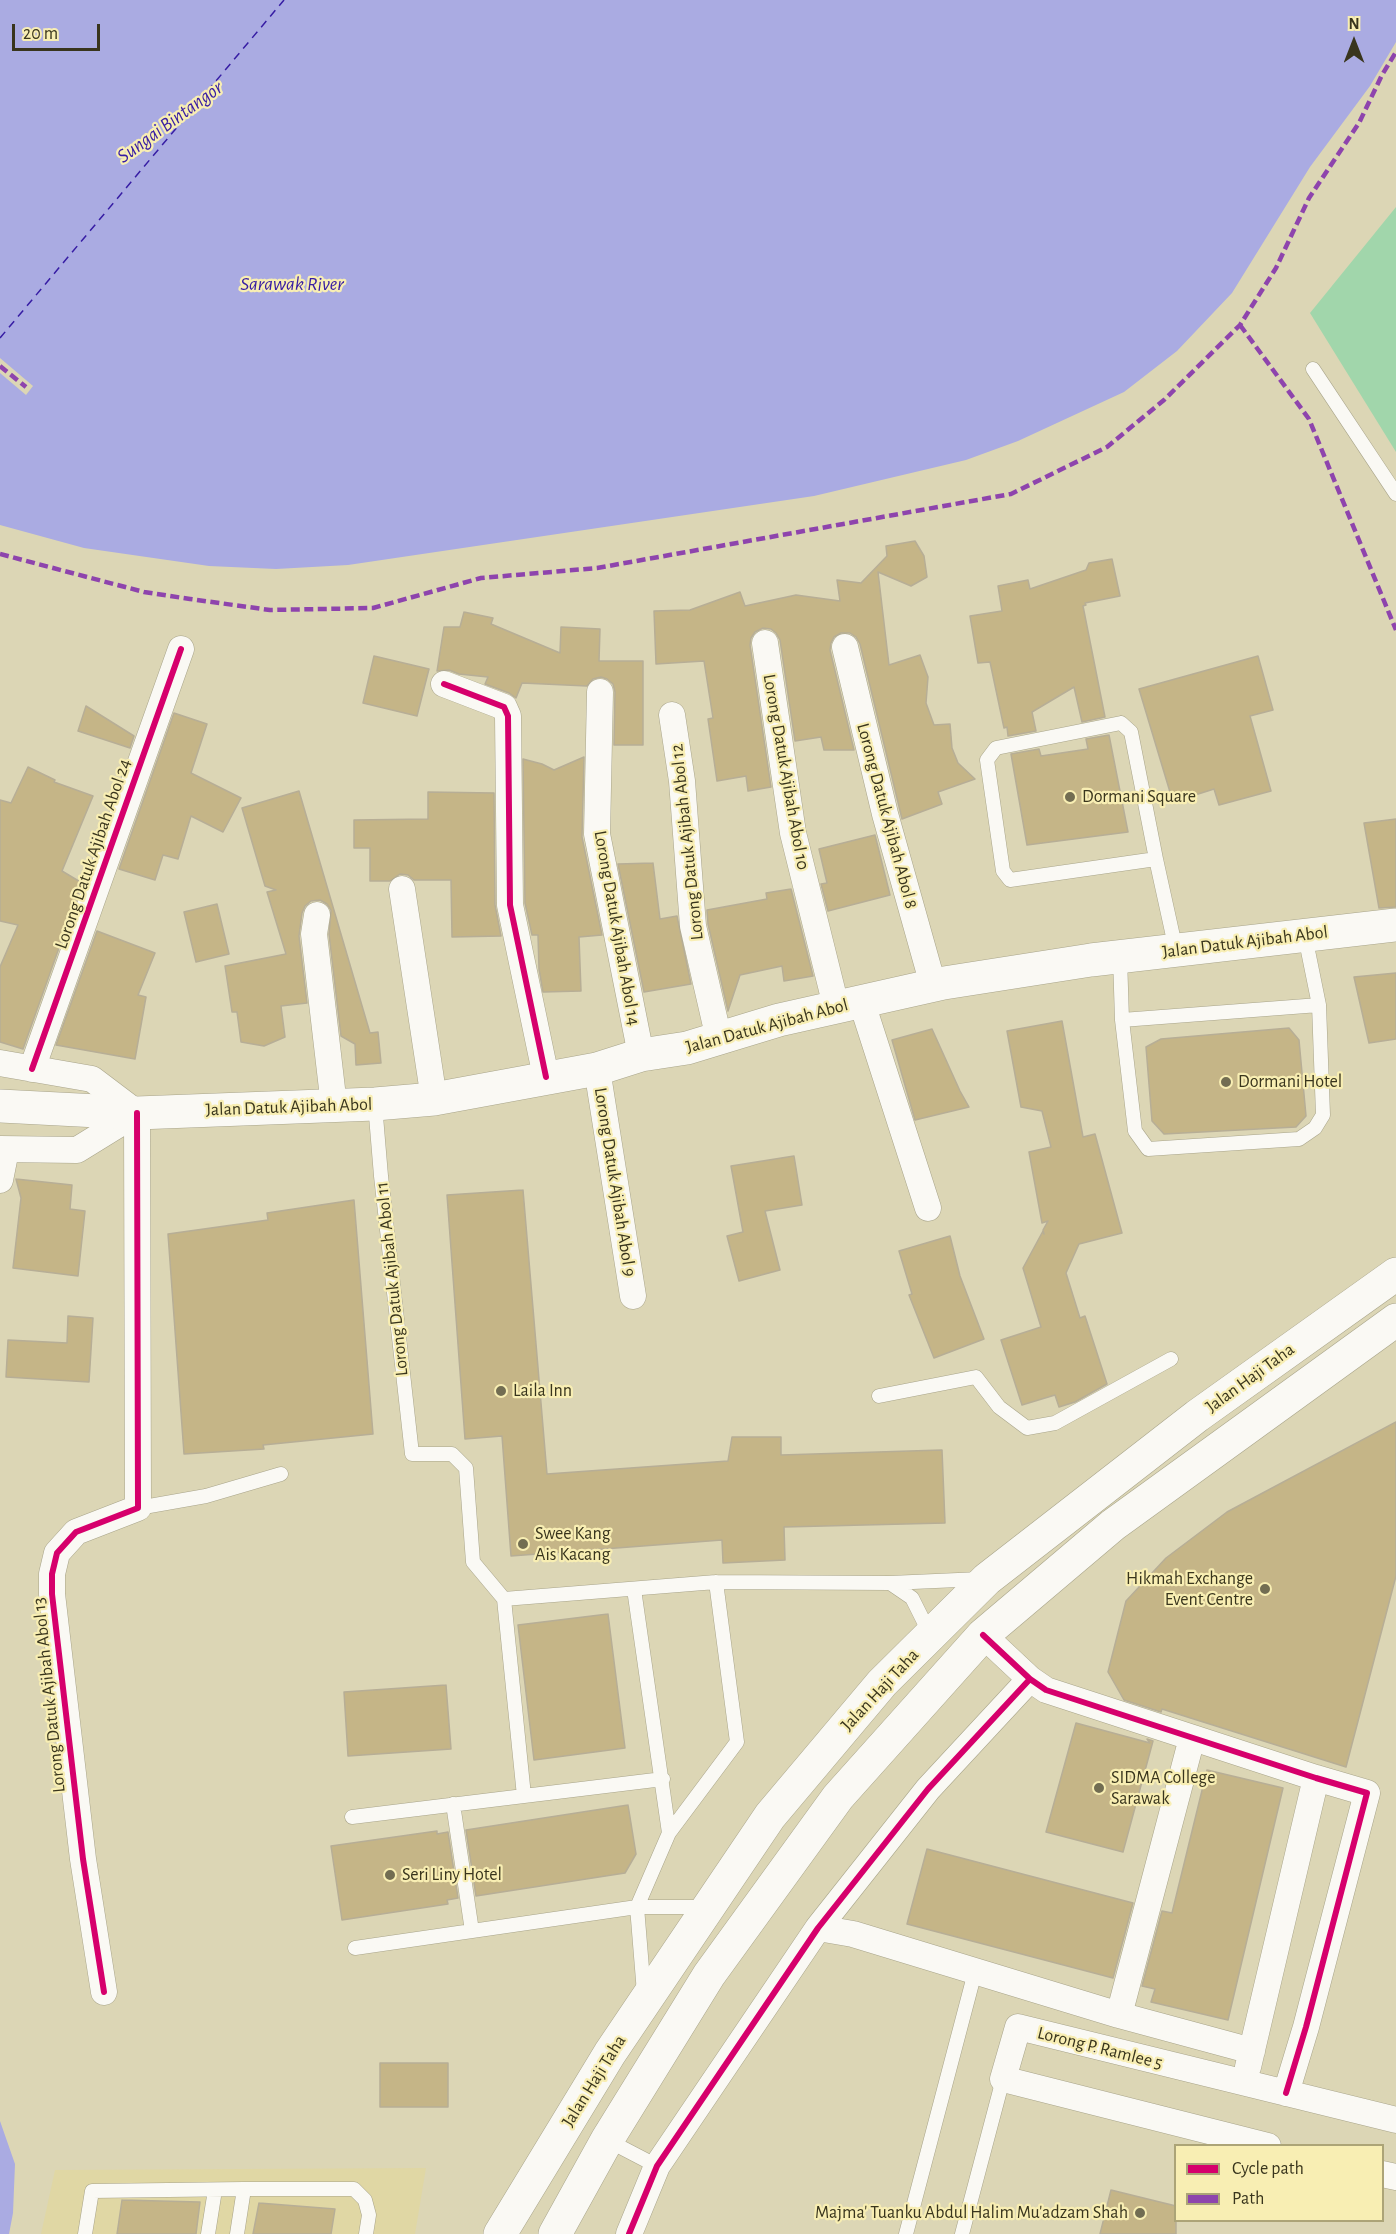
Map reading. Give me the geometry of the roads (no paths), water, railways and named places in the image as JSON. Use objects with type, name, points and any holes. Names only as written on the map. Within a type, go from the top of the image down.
[{"type":"main road","name":"Jalan Datuk Ajibah Abol","points":[[0,1106],[137,1113],[334,1106],[434,1099],[597,1069],[641,1055],[687,1048],[779,1020],[933,985],[1120,957],[1396,925]]},
{"type":"main road","name":"Jalan Haji Taha","points":[[500,2234],[610,2053],[770,1816],[882,1683],[987,1579],[1197,1416],[1396,1274]]},
{"type":"main road","points":[[555,2234],[607,2140],[709,1976],[838,1797],[983,1635],[1113,1526],[1396,1320]]},
{"type":"street","name":"Lorong Datuk Ajibah Abol 10","points":[[765,643],[793,832],[848,1003],[928,1208]]},
{"type":"street","name":"Lorong Datuk Ajibah Abol 8","points":[[845,647],[885,814],[933,985]]},
{"type":"street","name":"Lorong Datuk Ajibah Abol 24","points":[[33,1069],[181,649]]},
{"type":"street","points":[[444,684],[504,707],[508,716],[510,905],[546,1077]]},
{"type":"street","name":"Lorong Datuk Ajibah Abol 14","points":[[600,692],[597,834],[641,1055]]},
{"type":"street","name":"Lorong Datuk Ajibah Abol 12","points":[[672,715],[682,781],[693,926],[719,1039]]},
{"type":"street","points":[[402,889],[434,1099]]},
{"type":"street","points":[[317,915],[314,934],[334,1106]]},
{"type":"street","points":[[0,1064],[92,1079],[137,1113]]},
{"type":"street","name":"Lorong Datuk Ajibah Abol 9","points":[[597,1069],[633,1296]]},
{"type":"street","points":[[0,1180],[3,1150],[77,1150],[137,1113]]},
{"type":"street","points":[[137,1113],[138,1508]]},
{"type":"street","name":"Lorong Datuk Ajibah Abol 13","points":[[104,1992],[83,1859],[52,1594],[52,1574],[57,1553],[76,1532],[138,1508]]},
{"type":"street","points":[[983,1635],[1030,1679],[1046,1690],[1367,1793],[1306,2027],[1286,2093]]},
{"type":"street","points":[[629,2234],[657,2166],[818,1928],[928,1789],[1030,1679]]},
{"type":"street","points":[[1119,2015],[1192,1738]]},
{"type":"street","points":[[1244,2083],[1316,1778]]},
{"type":"street","points":[[818,1928],[853,1934],[1119,2015],[1252,2051]]},
{"type":"street","name":"Lorong P. Ramlee 5","points":[[1003,2079],[1018,2027],[1396,2120]]},
{"type":"street","points":[[1003,2079],[1264,2144]]},
{"type":"lane","points":[[1313,369],[1396,494]]},
{"type":"lane","points":[[1156,859],[1010,880],[1003,871],[987,760],[996,748],[1121,723],[1131,732],[1176,950]]},
{"type":"lane","points":[[1120,957],[1122,1020],[1135,1131],[1148,1149],[1282,1141],[1299,1138],[1315,1128],[1323,1115],[1319,1005],[1305,936]]},
{"type":"lane","points":[[1122,1020],[1319,1005]]},
{"type":"lane","name":"Lorong Datuk Ajibah Abol 11","points":[[375,1104],[412,1454],[452,1455],[465,1468],[473,1562],[504,1599]]},
{"type":"lane","points":[[879,1396],[976,1377],[999,1407],[1027,1428],[1055,1423],[1171,1359]]},
{"type":"lane","points":[[138,1508],[206,1496],[282,1474]]},
{"type":"lane","points":[[524,1796],[504,1599],[716,1582],[890,1583],[987,1579]]},
{"type":"lane","points":[[645,2001],[637,1907],[669,1833],[737,1742],[716,1582]]},
{"type":"lane","points":[[890,1583],[912,1598],[931,1636]]},
{"type":"lane","points":[[634,1589],[669,1833]]},
{"type":"lane","points":[[352,1817],[663,1779]]},
{"type":"lane","points":[[453,1804],[472,1931]]},
{"type":"lane","points":[[355,1948],[637,1907],[709,1907]]},
{"type":"lane","points":[[906,2234],[975,1972]]},
{"type":"lane","points":[[962,2234],[1003,2079]]},
{"type":"lane","points":[[607,2140],[657,2166]]},
{"type":"lane","points":[[237,2234],[244,2189]]},
{"type":"lane","points":[[85,2234],[92,2191],[244,2189],[354,2189],[365,2200],[369,2216],[366,2234]]},
{"type":"lane","points":[[208,2234],[215,2190]]},
{"type":"water","name":"Sarawak River","points":[[0,0],[1396,0],[1396,42],[1370,86],[1310,167],[1232,293],[1177,351],[1124,392],[1018,441],[966,460],[814,496],[348,565],[276,569],[209,566],[84,548],[0,525]]},
{"type":"water","points":[[0,2121],[15,2164],[13,2213],[9,2234],[0,2234]]},
{"type":"place","name":"Dormani Square","points":[[1070,797]]},
{"type":"place","name":"Dormani Hotel","points":[[1226,1082]]},
{"type":"place","name":"Laila Inn","points":[[501,1391]]},
{"type":"place","name":"Swee Kang Ais Kacang","points":[[523,1544]]},
{"type":"place","name":"Hikmah Exchange Event Centre","points":[[1265,1589]]},
{"type":"place","name":"SIDMA College Sarawak","points":[[1099,1788]]},
{"type":"place","name":"Seri Liny Hotel","points":[[390,1875]]},
{"type":"place","name":"Majma' Tuanku Abdul Halim Mu'adzam Shah","points":[[1140,2213]]},
{"type":"water label","name":"Sungai Bintangor","points":[[170,122]]}]
